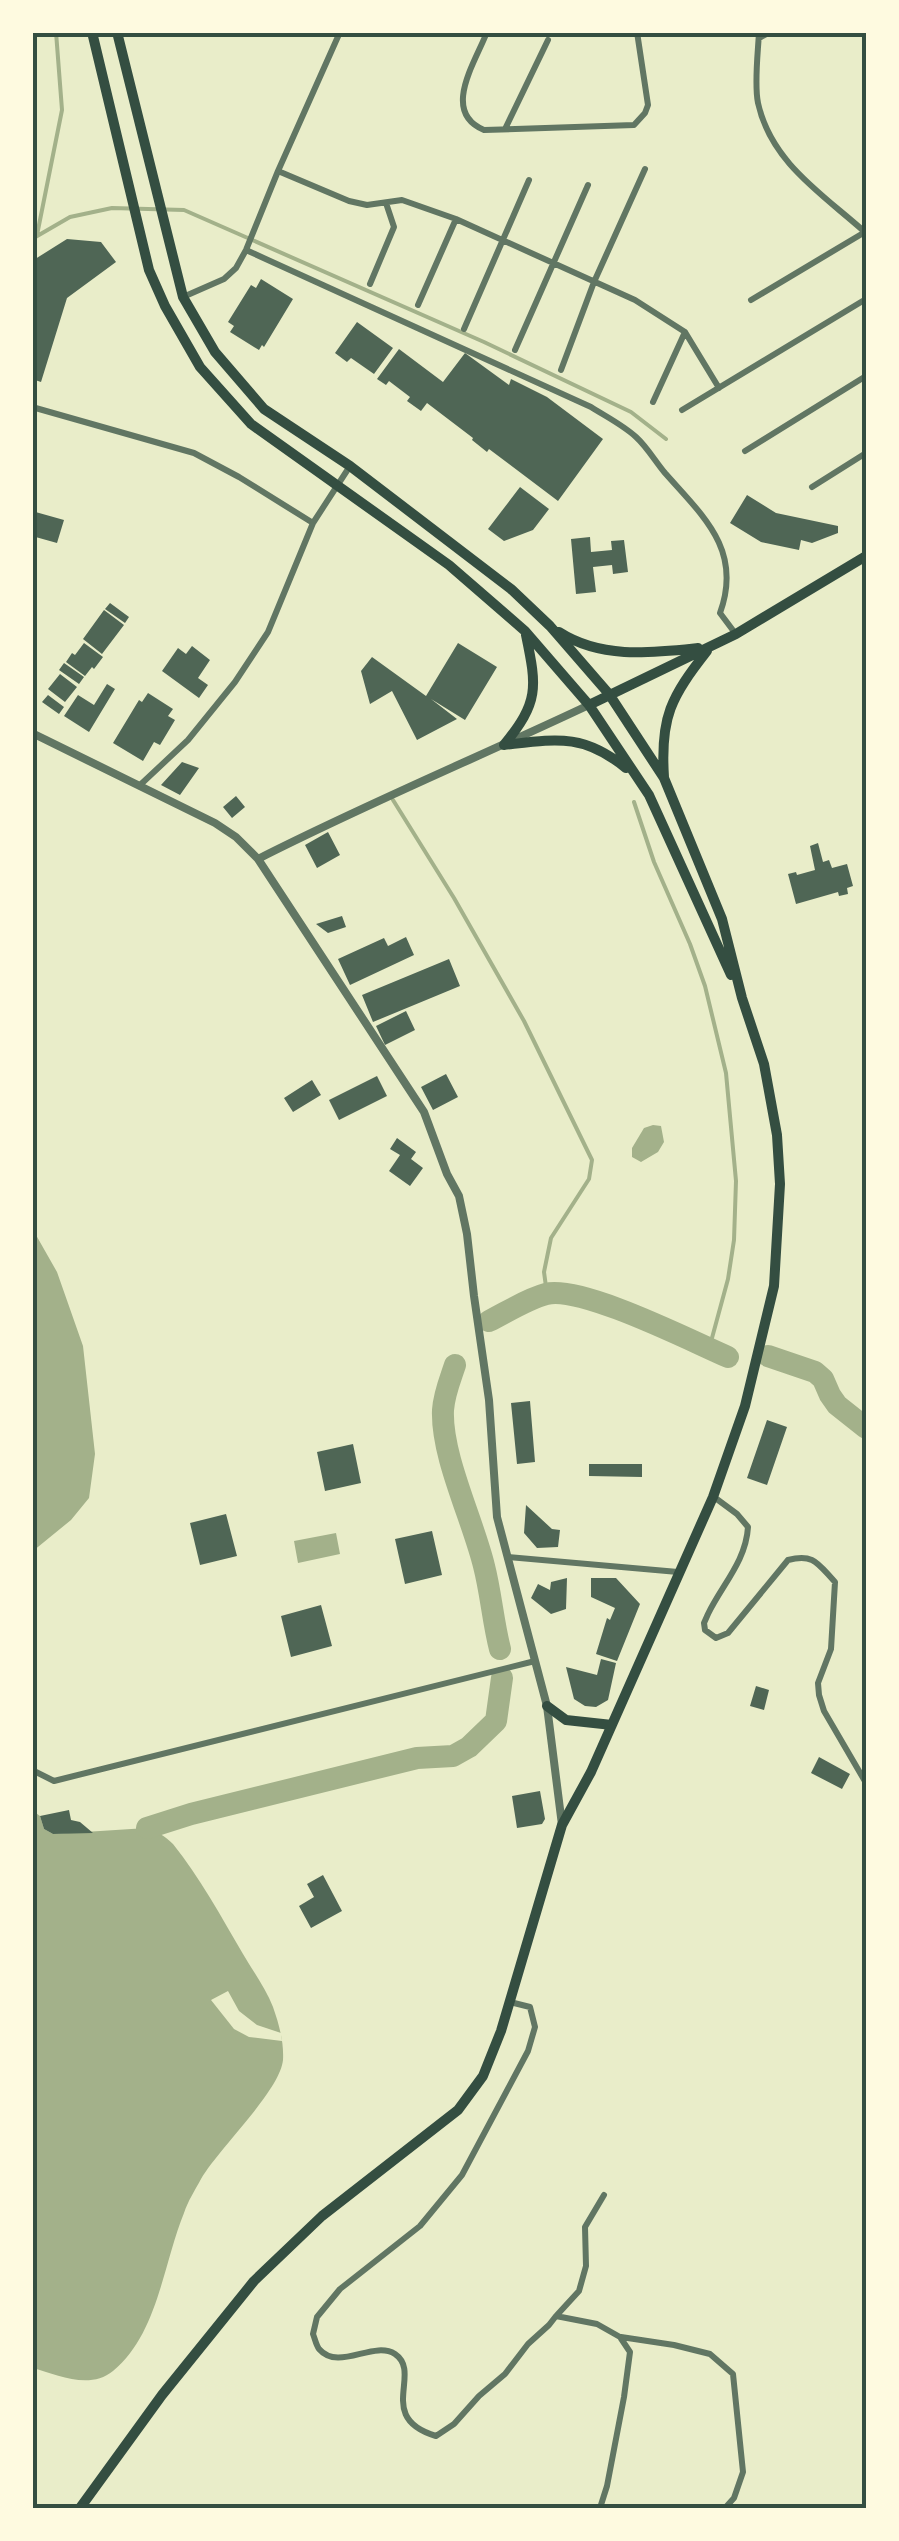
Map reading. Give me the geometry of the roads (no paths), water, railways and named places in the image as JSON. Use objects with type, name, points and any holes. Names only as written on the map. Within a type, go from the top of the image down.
[{"type":"main road","points":[[92,32],[149,270],[200,367],[251,424],[449,565],[525,631],[589,705],[649,795],[742,998]]},
{"type":"main road","points":[[80,2508],[162,2395],[254,2281],[322,2216],[458,2110],[483,2076],[510,2002],[562,1824],[591,1772],[713,1496],[745,1406],[774,1286],[780,1184],[764,1064],[722,919],[664,778],[609,694],[550,626],[474,559],[350,466],[264,408],[215,352],[183,297],[118,32]]},
{"type":"main road","points":[[589,705],[736,634],[866,556]]},
{"type":"main road","points":[[550,626],[574,642],[625,653],[711,647]]},
{"type":"main road","points":[[504,745],[522,723],[535,678],[525,631]]},
{"type":"main road","points":[[664,778],[662,747],[668,713],[679,687],[711,647]]},
{"type":"main road","points":[[504,745],[582,742],[606,752],[630,770],[649,795]]},
{"type":"main road","points":[[547,1706],[566,1720],[612,1725]]},
{"type":"street","points":[[183,297],[224,279],[236,268],[340,32]]},
{"type":"street","points":[[487,32],[461,96],[464,114],[484,130],[634,126],[646,113],[648,96],[637,32]]},
{"type":"street","points":[[752,300],[866,232],[790,168],[772,141],[757,102],[759,35],[770,32]]},
{"type":"street","points":[[506,128],[548,40]]},
{"type":"street","points":[[562,370],[594,282],[645,169]]},
{"type":"street","points":[[278,171],[348,201],[367,205],[402,200],[456,218],[635,300],[685,332],[719,388]]},
{"type":"street","points":[[464,329],[530,180]]},
{"type":"street","points":[[515,350],[588,186]]},
{"type":"street","points":[[370,284],[394,227],[386,203]]},
{"type":"street","points":[[418,305],[456,218]]},
{"type":"street","points":[[246,250],[591,407],[636,436],[698,508],[722,548],[728,593],[720,613],[736,634]]},
{"type":"street","points":[[682,410],[866,299]]},
{"type":"street","points":[[653,402],[685,332]]},
{"type":"street","points":[[745,450],[866,376]]},
{"type":"street","points":[[32,407],[194,453],[313,523]]},
{"type":"street","points":[[812,486],[866,453]]},
{"type":"street","points":[[139,786],[188,740],[235,682],[268,632],[313,523],[350,466]]},
{"type":"street","points":[[258,859],[345,815],[589,705]]},
{"type":"street","points":[[32,733],[236,836],[258,859],[424,1112],[459,1196],[467,1234],[490,1400],[497,1517],[547,1706],[562,1824]]},
{"type":"street","points":[[713,1496],[748,1527],[748,1541],[708,1614],[705,1630],[716,1638],[728,1632],[788,1560],[801,1557],[818,1563],[835,1582],[831,1649],[818,1683],[819,1695],[824,1711],[866,1783]]},
{"type":"street","points":[[507,1558],[678,1572]]},
{"type":"street","points":[[32,1770],[54,1780],[536,1661]]},
{"type":"street","points":[[510,2002],[530,2006],[534,2028],[528,2051],[462,2175],[420,2226],[340,2290],[318,2318],[312,2334],[320,2350],[334,2356],[392,2351],[401,2359],[404,2415],[416,2430],[436,2436],[454,2424],[505,2374],[528,2344],[579,2292],[586,2266],[585,2228],[604,2195]]},
{"type":"street","points":[[556,2316],[597,2324],[620,2337],[710,2354],[733,2374],[742,2472],[734,2498],[726,2508]]},
{"type":"street","points":[[600,2508],[608,2486],[630,2352],[620,2337]]},
{"type":"waterway","points":[[37,235],[62,110],[56,32]]},
{"type":"waterway","points":[[32,239],[70,217],[112,208],[184,210],[484,342],[631,412],[666,439]]},
{"type":"waterway","points":[[393,800],[524,1021],[592,1160],[589,1179],[551,1238],[544,1272],[547,1294]]},
{"type":"waterway","points":[[634,802],[705,986],[726,1073],[736,1181],[734,1240],[709,1349]]},
{"type":"waterway","points":[[489,1321],[539,1296],[562,1293],[636,1316],[728,1357]]},
{"type":"waterway","points":[[768,1356],[815,1372],[837,1405],[866,1428]]},
{"type":"waterway","points":[[455,1365],[443,1410],[447,1447],[484,1566],[500,1649]]},
{"type":"waterway","points":[[147,1828],[417,1758],[453,1756],[469,1747],[496,1721],[502,1678]]}]
